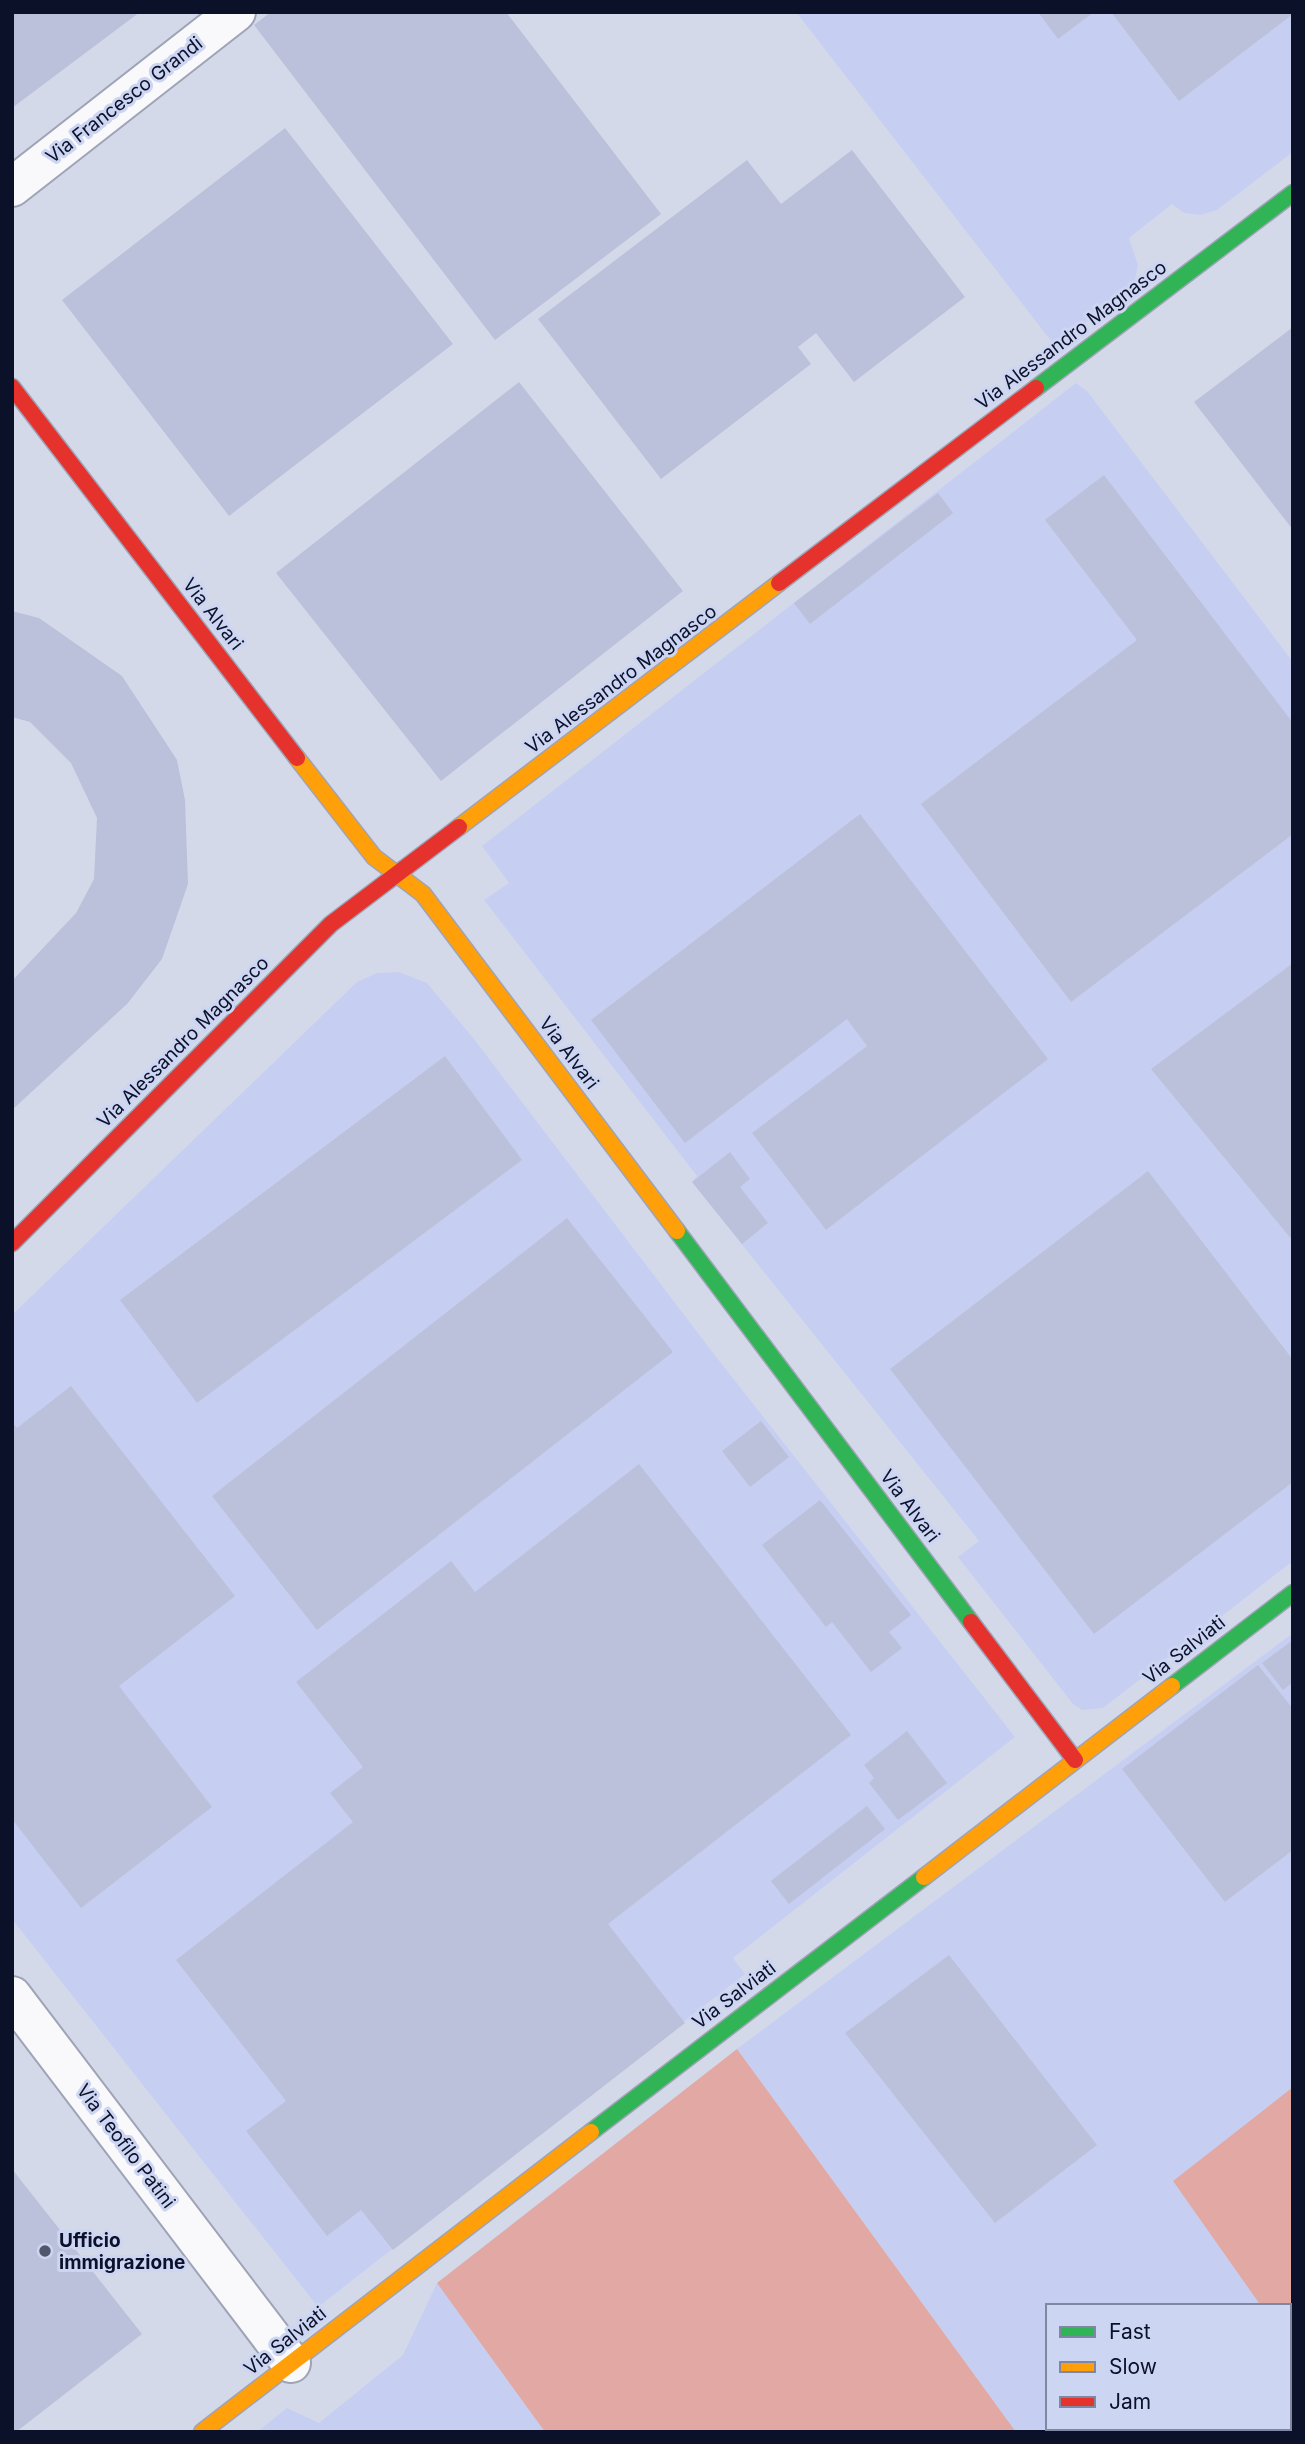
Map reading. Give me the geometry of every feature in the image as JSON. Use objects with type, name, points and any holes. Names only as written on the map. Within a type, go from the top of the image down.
[{"type":"street","name":"Via Francesco Grandi","points":[[12,187],[236,12]]},
{"type":"street","name":"Via Alessandro Magnasco","points":[[12,1243],[331,924],[1293,193]]},
{"type":"street","name":"Via Alvari","points":[[12,387],[374,857],[423,894],[1075,1760]]},
{"type":"street","name":"Via Salviati","points":[[202,2432],[1293,1593]]},
{"type":"street","name":"Via Teofilo Patini","points":[[12,1996],[291,2363]]},
{"type":"shaded area","points":[[796,12],[1293,12],[1293,152],[1217,210],[1200,215],[1184,213],[1172,204],[1129,238],[1138,265],[1135,280],[1129,289],[1055,346]]},
{"type":"shaded area","points":[[1076,383],[1087,391],[1293,662],[1293,1561],[1103,1708],[1082,1710],[1073,1704],[958,1557],[979,1541],[692,1182],[697,1176],[484,900],[509,883],[482,846]]},
{"type":"shaded area","points":[[399,972],[427,983],[474,1039],[717,1358],[1015,1737],[733,1958],[745,1974],[318,2307],[12,1919],[12,1315],[357,982],[377,973]]},
{"type":"shaded area","points":[[1293,1633],[1293,2087],[1173,2181],[1260,2304],[1046,2304],[1046,2430],[1291,2430],[1291,2348],[1293,2432],[1016,2432],[737,2049]]},
{"type":"shaded area","points":[[737,2049],[1016,2432],[545,2432],[437,2283]]},
{"type":"shaded area","points":[[1293,2087],[1293,2350],[1291,2304],[1260,2304],[1173,2181]]},
{"type":"shaded area","points":[[437,2283],[545,2432],[257,2432],[287,2408],[319,2423],[403,2355]]},
{"type":"building","points":[[12,12],[140,12],[12,108]]},
{"type":"building","points":[[271,12],[506,12],[661,214],[495,340],[254,25]]},
{"type":"building","points":[[1038,12],[1094,12],[1058,39]]},
{"type":"building","points":[[1111,12],[1293,12],[1293,14],[1179,101]]},
{"type":"building","points":[[285,128],[453,344],[229,516],[62,300]]},
{"type":"building","points":[[852,150],[965,297],[854,382],[816,333],[798,347],[811,364],[661,479],[538,319],[747,160],[781,204]]},
{"type":"building","points":[[1293,327],[1293,530],[1194,402]]},
{"type":"building","points":[[519,382],[683,591],[441,781],[276,573]]},
{"type":"building","points":[[1104,475],[1293,723],[1293,834],[1071,1002],[921,804],[1137,640],[1045,520]]},
{"type":"building","points":[[938,493],[953,513],[810,624],[794,603]]},
{"type":"building","points":[[12,611],[39,618],[122,676],[177,760],[185,800],[188,884],[162,959],[127,1004],[12,1110],[12,981],[76,913],[94,879],[97,818],[71,763],[30,722],[12,717]]},
{"type":"building","points":[[860,814],[1048,1059],[826,1230],[752,1133],[867,1046],[847,1019],[685,1143],[591,1020]]},
{"type":"building","points":[[1293,963],[1293,1241],[1151,1069]]},
{"type":"building","points":[[445,1056],[522,1160],[197,1403],[120,1300]]},
{"type":"building","points":[[730,1152],[750,1179],[740,1187],[768,1223],[742,1244],[692,1182]]},
{"type":"building","points":[[1148,1171],[1293,1360],[1293,1482],[1094,1634],[890,1369]]},
{"type":"building","points":[[567,1218],[673,1352],[317,1630],[212,1496]]},
{"type":"building","points":[[71,1386],[235,1596],[119,1686],[212,1807],[81,1908],[12,1819],[12,1422],[17,1428]]},
{"type":"building","points":[[761,1421],[789,1457],[750,1487],[722,1451]]},
{"type":"building","points":[[639,1464],[851,1735],[608,1924],[685,2023],[393,2250],[361,2210],[327,2236],[246,2131],[286,2101],[176,1960],[353,1822],[330,1793],[363,1767],[296,1682],[451,1561],[475,1592]]},
{"type":"building","points":[[820,1500],[911,1615],[889,1632],[902,1648],[871,1672],[832,1622],[826,1627],[762,1545]]},
{"type":"building","points":[[1293,1640],[1293,1682],[1283,1690],[1262,1663]]},
{"type":"building","points":[[1258,1665],[1293,1709],[1293,1850],[1225,1902],[1122,1769]]},
{"type":"building","points":[[907,1731],[947,1783],[898,1820],[869,1783],[874,1778],[864,1765]]},
{"type":"building","points":[[867,1806],[885,1829],[789,1904],[771,1881]]},
{"type":"building","points":[[949,1955],[1097,2145],[995,2223],[845,2033]]},
{"type":"building","name":"Ufficio immigrazione","points":[[12,2169],[142,2334],[16,2432],[12,2432]]},
{"type":"traffic: fast","points":[[1036,388],[1293,193]]},
{"type":"traffic: fast","points":[[677,1231],[971,1622]]},
{"type":"traffic: fast","points":[[1172,1686],[1293,1593]]},
{"type":"traffic: fast","points":[[591,2132],[924,1877]]},
{"type":"traffic: slow","points":[[459,827],[779,583]]},
{"type":"traffic: slow","points":[[297,758],[374,857],[423,894],[677,1231]]},
{"type":"traffic: slow","points":[[924,1877],[1172,1686]]},
{"type":"traffic: slow","points":[[202,2432],[591,2132]]},
{"type":"traffic: jam","points":[[12,387],[297,758]]},
{"type":"traffic: jam","points":[[779,583],[1036,388]]},
{"type":"traffic: jam","points":[[12,1243],[331,924],[459,827]]},
{"type":"traffic: jam","points":[[971,1622],[1075,1760]]},
{"type":"place","name":"Ufficio immigrazione","points":[[45,2251]]}]
